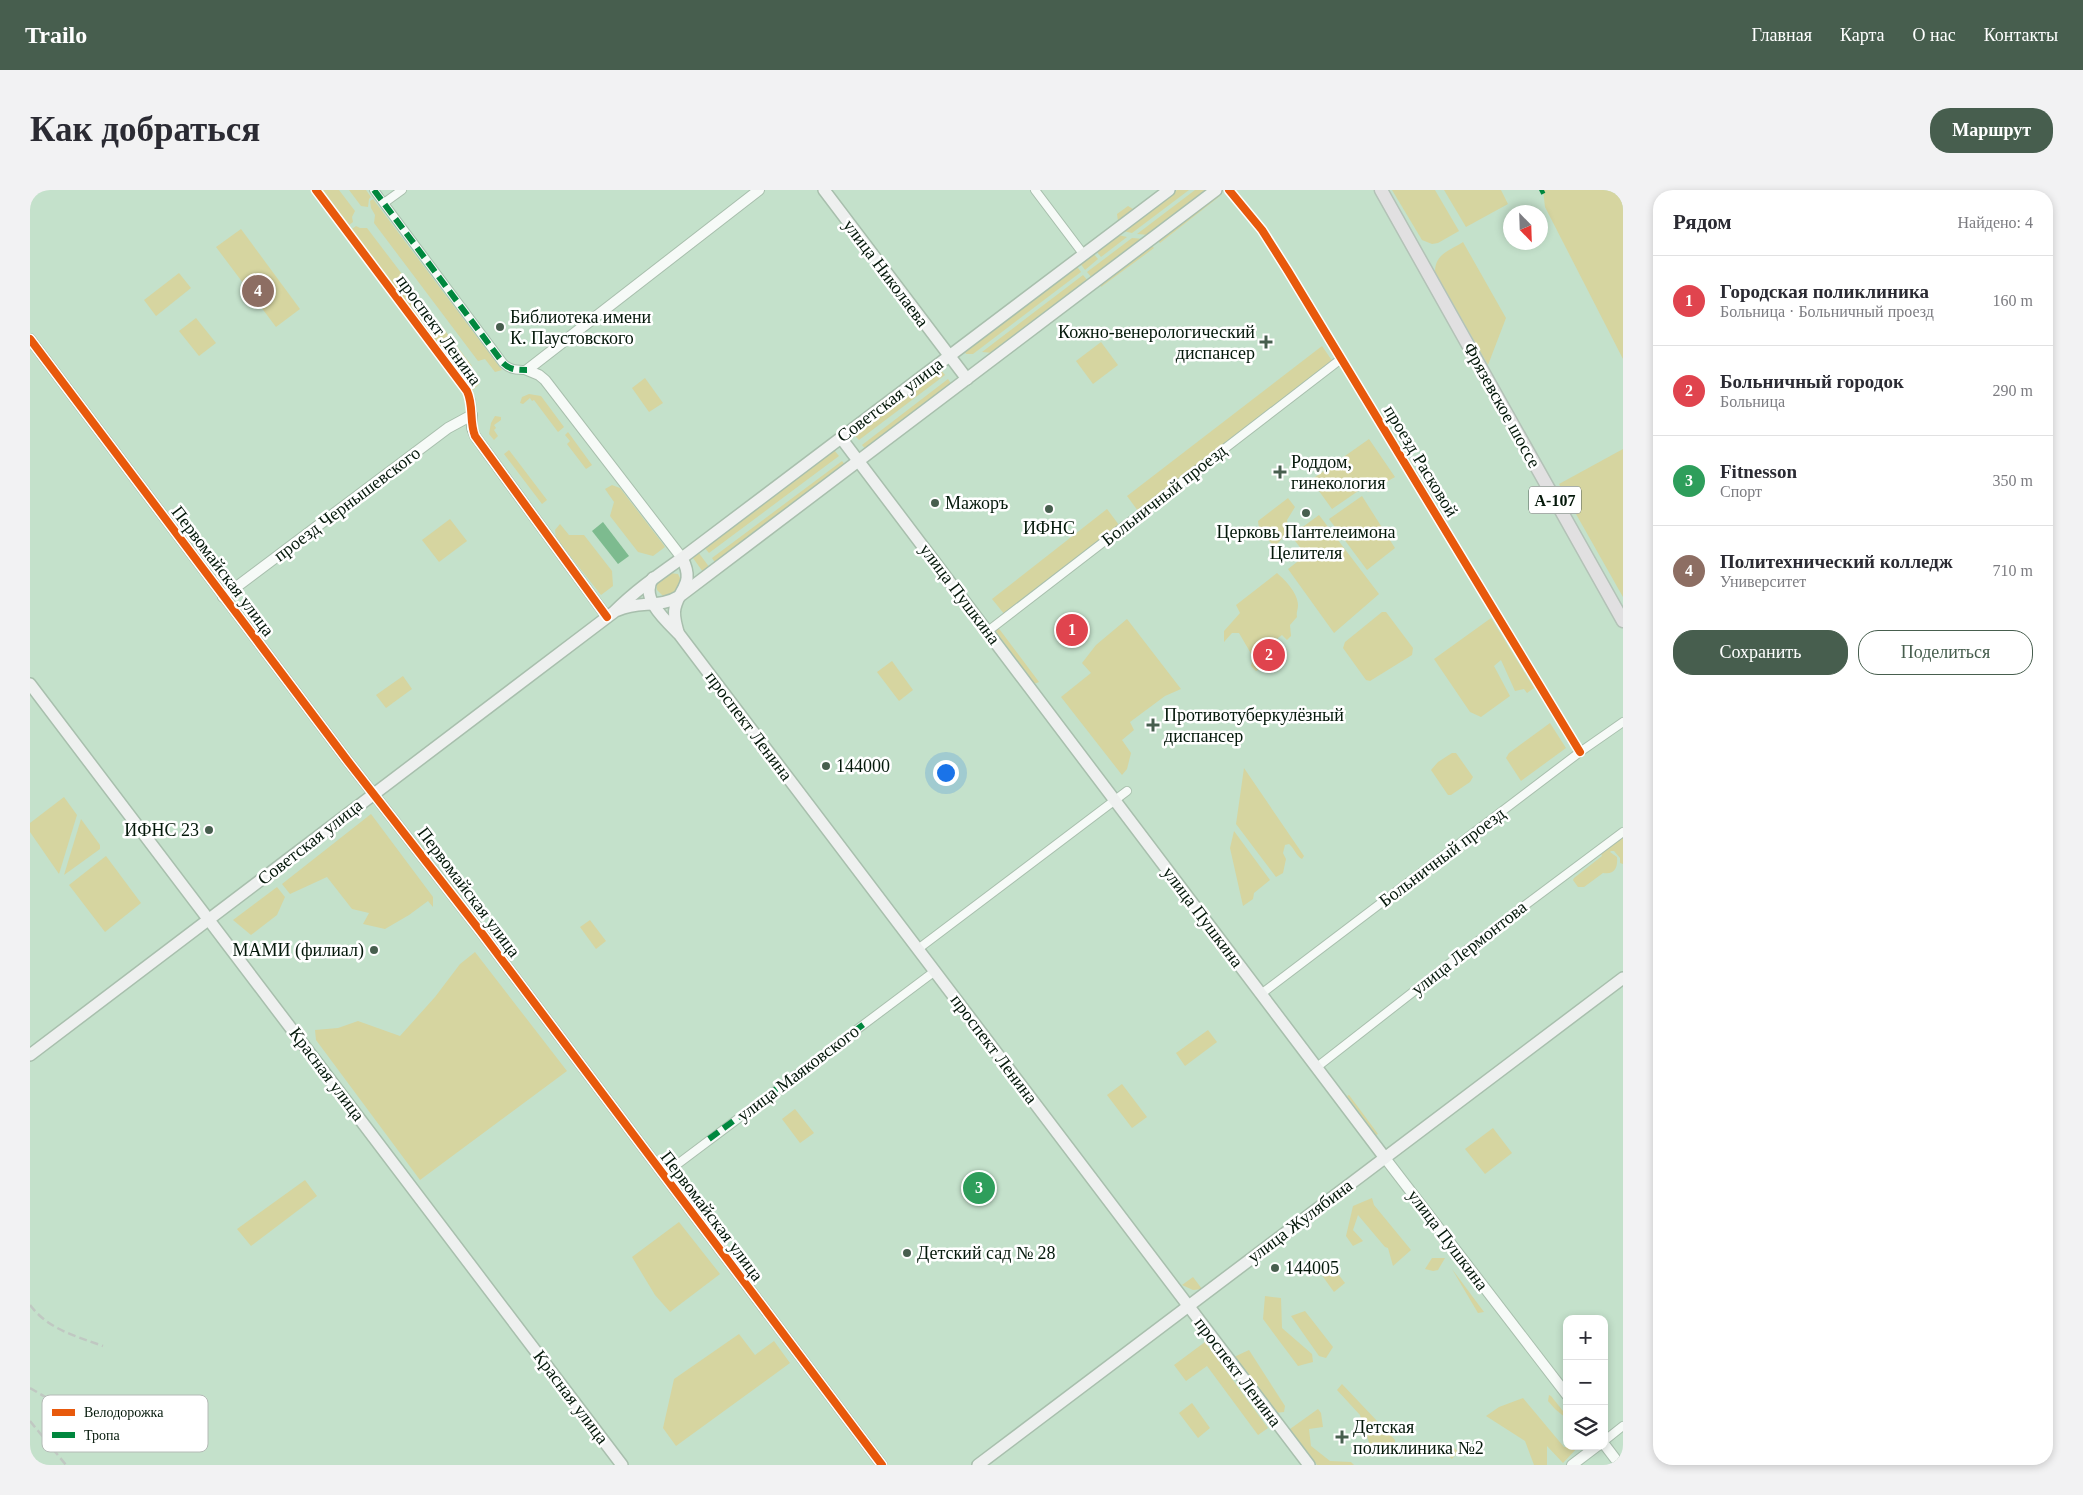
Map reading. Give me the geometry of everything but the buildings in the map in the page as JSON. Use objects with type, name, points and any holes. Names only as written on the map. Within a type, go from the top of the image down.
[{"type":"highway","name":"Фрязевское шоссе","points":[[1381,190],[1623,621]]},
{"type":"main road","name":"улица Николаева","points":[[824,190],[968,379]]},
{"type":"main road","name":"Советская улица","points":[[30,1055],[610,614],[655,576],[682,558],[1169,190]]},
{"type":"main road","name":"Советская улица","points":[[680,596],[1216,190]]},
{"type":"main road","name":"улица Пушкина","points":[[841,438],[1385,1158]]},
{"type":"main road","name":"проспект Ленина","points":[[679,634],[675,610],[680,596],[686,587],[687,580],[682,558]]},
{"type":"main road","points":[[670,566],[682,572],[687,580]]},
{"type":"main road","points":[[655,576],[650,582],[648,592],[654,604],[668,602],[680,596]]},
{"type":"main road","name":"Советская улица","points":[[610,614],[632,605],[654,604]]},
{"type":"main road","name":"проспект Ленина","points":[[654,604],[679,634],[935,971],[1308,1465]]},
{"type":"main road","name":"Красная улица","points":[[30,684],[622,1465]]},
{"type":"main road","name":"улица Жулябина","points":[[978,1465],[1623,978]]},
{"type":"street","name":"проспект Ленина","points":[[316,190],[467,391],[471,401],[472,428],[476,436],[610,614]]},
{"type":"street","name":"проспект Ленина","points":[[374,190],[508,368],[527,370],[539,374],[546,380],[682,558]]},
{"type":"street","points":[[384,203],[402,190]]},
{"type":"street","points":[[527,370],[759,190]]},
{"type":"street","points":[[1035,190],[1084,255]]},
{"type":"street","name":"проезд Расковой","points":[[1229,190],[1262,230],[1580,752]]},
{"type":"street","name":"Первомайская улица","points":[[30,339],[223,597],[481,932],[882,1465]]},
{"type":"street","name":"Больничный проезд","points":[[988,631],[1341,358]]},
{"type":"street","name":"проезд Чернышевского","points":[[223,597],[448,428],[472,415]]},
{"type":"street","name":"Больничный проезд","points":[[1261,994],[1580,752],[1623,722]]},
{"type":"street","points":[[918,949],[1127,791]]},
{"type":"street","name":"улица Лермонтова","points":[[1317,1067],[1500,924],[1623,832]]},
{"type":"street","name":"улица Маяковского","points":[[662,1175],[935,971]]},
{"type":"street","name":"улица Пушкина","points":[[1385,1158],[1563,1390]]},
{"type":"street","points":[[1608,1439],[1623,1426]]},
{"type":"street","points":[[1608,1448],[1620,1465]]},
{"type":"street","points":[[1572,1465],[1592,1450]]},
{"type":"shaded area","points":[[323,190],[339,190],[355,211],[352,217],[353,222],[349,225]]},
{"type":"shaded area","points":[[349,190],[366,190],[371,197],[368,207],[361,206]]},
{"type":"shaded area","points":[[1177,190],[1189,190],[1132,233],[1123,231]]},
{"type":"shaded area","points":[[1195,190],[1206,190],[1149,235],[1137,234]]},
{"type":"shaded area","points":[[1392,190],[1435,190],[1459,231],[1438,243],[1432,244],[1422,240]]},
{"type":"shaded area","points":[[1444,190],[1501,190],[1508,204],[1503,205],[1466,227]]},
{"type":"shaded area","points":[[1543,190],[1623,190],[1623,359],[1548,213],[1548,205],[1545,205]]},
{"type":"shaded area","points":[[1219,195],[1160,243],[1158,241]]},
{"type":"shaded area","points":[[373,199],[502,370],[495,372],[485,359],[478,361],[374,223],[375,215],[370,201]]},
{"type":"shaded area","points":[[1128,206],[1133,209],[1118,221],[1117,214]]},
{"type":"shaded area","points":[[356,226],[367,228],[472,366],[468,371],[479,384],[472,391],[352,229]]},
{"type":"shaded area","points":[[241,229],[300,309],[276,327],[216,247]]},
{"type":"shaded area","points":[[1118,235],[1127,237],[1101,257],[1096,251]]},
{"type":"shaded area","points":[[1132,238],[1144,239],[1092,278],[1087,272]]},
{"type":"shaded area","points":[[1463,242],[1506,318],[1488,365],[1435,272],[1437,261],[1440,257]]},
{"type":"shaded area","points":[[1152,246],[1154,248],[1101,287],[1100,285]]},
{"type":"shaded area","points":[[1093,253],[1098,259],[1085,270],[1080,263]]},
{"type":"shaded area","points":[[1076,265],[1081,272],[973,354],[966,354],[964,350]]},
{"type":"shaded area","points":[[179,273],[191,288],[156,316],[144,300]]},
{"type":"shaded area","points":[[1083,275],[1088,281],[994,353],[982,352]]},
{"type":"shaded area","points":[[196,318],[216,343],[199,356],[179,331]]},
{"type":"shaded area","points":[[1101,342],[1118,365],[1093,384],[1076,361]]},
{"type":"shaded area","points":[[1322,346],[1333,362],[1138,511],[1127,496]]},
{"type":"shaded area","points":[[940,369],[945,375],[859,440],[854,435]]},
{"type":"shaded area","points":[[645,378],[663,403],[649,412],[632,388]]},
{"type":"shaded area","points":[[948,379],[952,385],[867,451],[862,445]]},
{"type":"shaded area","points":[[529,394],[541,396],[564,427],[558,432],[534,400],[532,401],[530,398],[523,404],[520,403],[522,397]]},
{"type":"shaded area","points":[[495,416],[501,417],[501,420],[494,425],[496,428],[494,430],[498,436],[494,440],[489,434],[491,423]]},
{"type":"shaded area","points":[[568,432],[592,465],[586,469],[567,444],[570,441],[565,435]]},
{"type":"shaded area","points":[[1369,439],[1395,477],[1368,492],[1364,487],[1332,509],[1311,480]]},
{"type":"shaded area","points":[[1623,449],[1623,597],[1559,484]]},
{"type":"shaded area","points":[[509,450],[547,500],[542,504],[504,454]]},
{"type":"shaded area","points":[[834,450],[839,456],[709,553],[704,547]]},
{"type":"shaded area","points":[[842,461],[846,466],[716,564],[712,558]]},
{"type":"shaded area","points":[[612,485],[620,488],[665,547],[653,556],[638,552],[610,516],[614,502],[605,489]]},
{"type":"shaded area","points":[[1362,496],[1395,548],[1367,570],[1329,519]]},
{"type":"shaded area","points":[[1288,498],[1295,507],[1287,520],[1284,535],[1274,547],[1259,528],[1258,521]]},
{"type":"shaded area","points":[[1107,509],[1119,525],[1005,615],[992,599]]},
{"type":"shaded area","points":[[1319,515],[1379,594],[1334,633],[1288,569],[1306,555],[1292,537],[1287,540],[1286,537],[1292,525],[1296,528],[1304,526]]},
{"type":"shaded area","points":[[450,519],[467,541],[439,562],[422,540]]},
{"type":"shaded area","points":[[603,522],[629,556],[618,564],[592,531]]},
{"type":"shaded area","points":[[560,524],[569,535],[584,535],[612,571],[613,586],[601,595],[556,538],[555,530]]},
{"type":"shaded area","points":[[698,552],[710,568],[703,572],[693,558]]},
{"type":"shaded area","points":[[670,573],[678,574],[681,580],[675,591],[663,596],[657,590],[656,585]]},
{"type":"shaded area","points":[[1277,573],[1296,596],[1298,605],[1297,617],[1290,625],[1291,636],[1287,640],[1282,635],[1278,638],[1275,649],[1269,655],[1264,667],[1256,671],[1251,666],[1253,657],[1239,633],[1232,633],[1224,642],[1224,631],[1240,613],[1236,605]]},
{"type":"shaded area","points":[[1382,612],[1386,612],[1413,648],[1412,655],[1370,681],[1366,680],[1343,648],[1345,642]]},
{"type":"shaded area","points":[[1491,618],[1534,688],[1527,693],[1524,689],[1515,691],[1501,660],[1494,666],[1510,696],[1481,717],[1470,712],[1434,659]]},
{"type":"shaded area","points":[[1127,619],[1181,689],[1165,696],[1130,722],[1134,730],[1122,740],[1131,753],[1127,769],[1122,775],[1061,697],[1091,673],[1082,663],[1096,645]]},
{"type":"shaded area","points":[[997,626],[1039,682],[1034,684],[995,630]]},
{"type":"shaded area","points":[[892,661],[913,690],[899,701],[877,672]]},
{"type":"shaded area","points":[[403,676],[412,689],[386,708],[376,695]]},
{"type":"shaded area","points":[[1550,723],[1566,748],[1521,781],[1506,758],[1509,753]]},
{"type":"shaded area","points":[[1452,753],[1456,753],[1473,777],[1470,782],[1451,795],[1448,795],[1431,770],[1438,762]]},
{"type":"shaded area","points":[[1244,768],[1304,856],[1302,859],[1289,844],[1285,845],[1283,853],[1286,859],[1283,873],[1276,877],[1236,824]]},
{"type":"shaded area","points":[[64,797],[77,815],[59,874],[30,832],[30,823]]},
{"type":"shaded area","points":[[371,814],[433,897],[433,907],[428,901],[385,929],[363,924],[369,913],[352,909],[327,877],[290,894],[282,884]]},
{"type":"shaded area","points":[[81,819],[100,845],[100,849],[64,875]]},
{"type":"shaded area","points":[[1234,831],[1270,880],[1254,893],[1253,899],[1243,906],[1230,848]]},
{"type":"shaded area","points":[[1623,835],[1623,864],[1620,863],[1620,858],[1614,851],[1611,851],[1617,857],[1615,870],[1610,873],[1603,873],[1584,887],[1578,887],[1573,880],[1574,878],[1602,856],[1600,852]]},
{"type":"shaded area","points":[[106,856],[141,903],[105,932],[69,885]]},
{"type":"shaded area","points":[[277,887],[285,897],[277,915],[251,935],[233,920]]},
{"type":"shaded area","points":[[590,920],[606,941],[596,949],[580,927]]},
{"type":"shaded area","points":[[475,952],[567,1071],[420,1180],[316,1040],[315,1030],[338,1028],[358,1021],[400,1036],[435,997],[460,964]]},
{"type":"shaded area","points":[[1208,1030],[1217,1042],[1185,1066],[1176,1053]]},
{"type":"shaded area","points":[[1122,1084],[1147,1117],[1132,1128],[1107,1095]]},
{"type":"shaded area","points":[[1349,1095],[1378,1134],[1376,1135],[1347,1096]]},
{"type":"shaded area","points":[[795,1109],[814,1133],[800,1143],[782,1119]]},
{"type":"shaded area","points":[[1493,1128],[1512,1153],[1485,1174],[1465,1149]]},
{"type":"shaded area","points":[[305,1180],[317,1196],[251,1246],[237,1229]]},
{"type":"shaded area","points":[[1372,1198],[1374,1205],[1411,1250],[1393,1266],[1388,1248],[1385,1247],[1358,1215],[1353,1230],[1363,1241],[1353,1246],[1346,1236],[1353,1206]]},
{"type":"shaded area","points":[[679,1222],[720,1274],[670,1312],[655,1295],[632,1257]]},
{"type":"shaded area","points":[[1432,1258],[1445,1258],[1438,1270],[1425,1269]]},
{"type":"shaded area","points":[[1332,1266],[1345,1283],[1334,1292],[1321,1274]]},
{"type":"shaded area","points":[[1452,1269],[1484,1312],[1478,1313]]},
{"type":"shaded area","points":[[1193,1277],[1202,1289],[1193,1290],[1182,1285]]},
{"type":"shaded area","points":[[1265,1296],[1281,1298],[1282,1328],[1312,1354],[1313,1362],[1298,1366],[1263,1319]]},
{"type":"shaded area","points":[[1305,1311],[1333,1347],[1326,1358],[1319,1356],[1291,1316]]},
{"type":"shaded area","points":[[739,1334],[755,1355],[774,1341],[790,1363],[676,1446],[663,1428],[674,1379]]},
{"type":"shaded area","points":[[1205,1342],[1268,1428],[1258,1435],[1207,1366],[1186,1381],[1174,1365]]},
{"type":"shaded area","points":[[1249,1350],[1285,1406],[1284,1412],[1275,1413],[1234,1357]]},
{"type":"shaded area","points":[[1342,1384],[1395,1440],[1396,1455],[1386,1451],[1373,1455],[1360,1415],[1337,1390]]},
{"type":"shaded area","points":[[1549,1395],[1563,1411],[1563,1416],[1555,1409],[1548,1401]]},
{"type":"shaded area","points":[[1523,1398],[1563,1446],[1563,1450],[1575,1450],[1563,1463],[1547,1446],[1547,1465],[1534,1465],[1525,1441],[1486,1416],[1499,1407]]},
{"type":"shaded area","points":[[1192,1403],[1210,1428],[1198,1438],[1179,1413]]},
{"type":"shaded area","points":[[1318,1409],[1321,1413],[1323,1427],[1309,1429],[1311,1446],[1330,1461],[1351,1462],[1354,1465],[1317,1465],[1290,1429]]},
{"type":"shaded area","points":[[1452,1445],[1458,1452],[1452,1459],[1443,1450]]},
{"type":"railway","points":[[30,1305],[54,1326],[72,1335],[103,1346]]},
{"type":"railway","points":[[30,1388],[42,1395]]},
{"type":"railway","points":[[30,1421],[42,1436]]},
{"type":"railway","points":[[55,1452],[66,1465]]},
{"type":"marked path","points":[[374,190],[503,363],[514,369],[527,370]]},
{"type":"marked path","points":[[1540,192],[1544,190]]},
{"type":"marked path","points":[[709,1139],[868,1021]]},
{"type":"cycle path","points":[[316,190],[467,391],[475,436],[607,617]]},
{"type":"cycle path","points":[[1229,190],[1262,230],[1288,271],[1580,752]]},
{"type":"cycle path","points":[[30,339],[347,760],[481,932],[882,1465]]},
{"type":"place","name":"Политехнический колледж","points":[[258,291]]},
{"type":"place","name":"Библиотека имени К. Паустовского","points":[[500,327]]},
{"type":"place","name":"Кожно-венерологический диспансер","points":[[1266,342]]},
{"type":"place","name":"Роддом, гинекология","points":[[1280,472]]},
{"type":"place","name":"Мажоръ","points":[[935,503]]},
{"type":"place","name":"ИФНС","points":[[1049,509]]},
{"type":"place","name":"Церковь Пантелеимона Целителя","points":[[1306,513]]},
{"type":"place","name":"Городская поликлиника","points":[[1072,630]]},
{"type":"place","name":"Больничный городок","points":[[1269,655]]},
{"type":"place","name":"Противотуберкулёзный диспансер","points":[[1153,725]]},
{"type":"place","name":"144000","points":[[826,766]]},
{"type":"place","name":"ИФНС 23","points":[[209,830]]},
{"type":"place","name":"МАМИ (филиал)","points":[[374,950]]},
{"type":"place","name":"Fitnesson","points":[[979,1188]]},
{"type":"place","name":"Детский сад № 28","points":[[907,1253]]},
{"type":"place","name":"144005","points":[[1275,1268]]},
{"type":"place","name":"Детская поликлиника №2","points":[[1342,1437]]}]
